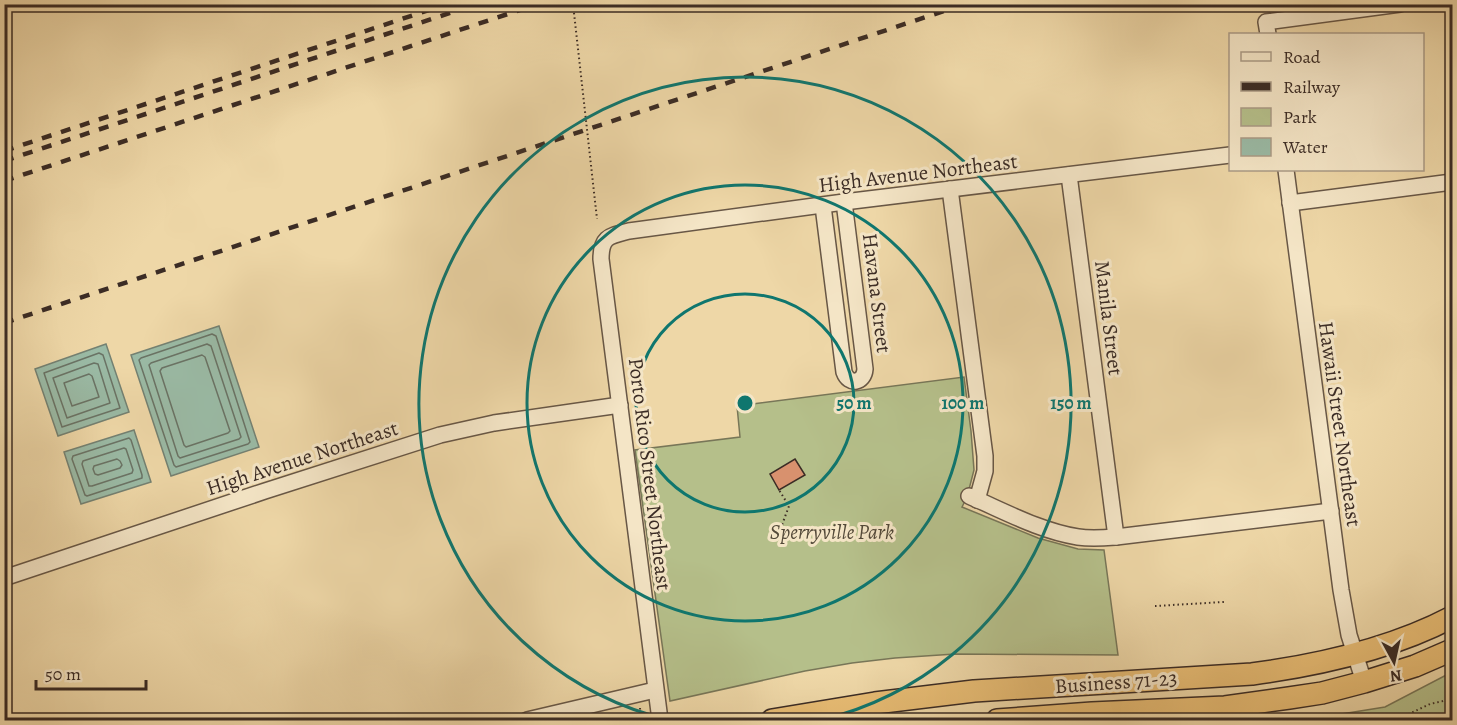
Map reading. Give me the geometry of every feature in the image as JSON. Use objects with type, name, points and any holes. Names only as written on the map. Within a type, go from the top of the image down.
[{"type":"highway","name":"Business 71-23","points":[[772,720],[974,691],[1252,674],[1309,665],[1355,653],[1400,640],[1452,617]]},
{"type":"highway","name":"Business 71-23","points":[[997,720],[1225,707],[1322,693],[1415,666],[1452,650]]},
{"type":"street","points":[[1267,28],[1400,4]]},
{"type":"street","name":"High Avenue Northeast","points":[[610,236],[629,231],[844,202],[1229,155]]},
{"type":"street","name":"Hawaii Street Northeast","points":[[1286,171],[1345,613],[1364,682]]},
{"type":"street","name":"Manila Street","points":[[1069,175],[1116,537]]},
{"type":"street","points":[[1290,203],[1452,182]]},
{"type":"street","points":[[950,189],[985,456],[984,477],[973,498],[1042,527],[1080,538],[1116,537],[1331,511]]},
{"type":"street","name":"Havana Street","points":[[823,206],[844,372],[849,380],[855,381],[864,375],[865,369],[844,202]]},
{"type":"street","name":"Porto Rico Street Northeast","points":[[610,236],[602,247],[601,259],[660,720]]},
{"type":"street","name":"High Avenue Northeast","points":[[4,578],[440,435],[494,423],[620,405]]},
{"type":"street","points":[[527,720],[655,690]]},
{"type":"path","points":[[573,4],[597,219]]},
{"type":"path","points":[[778,533],[789,506],[779,490]]},
{"type":"path","points":[[1155,606],[1224,602]]},
{"type":"path","points":[[1396,720],[1430,705],[1452,699]]},
{"type":"green space","name":"Sperryville Park","points":[[964,377],[974,470],[962,507],[1038,538],[1078,549],[1104,550],[1118,655],[955,654],[895,658],[805,671],[670,701],[635,450],[740,437],[737,406]]},
{"type":"green space","points":[[1452,672],[1452,720],[1304,720],[1385,707]]},
{"type":"water","points":[[219,326],[259,447],[171,476],[131,355]]},
{"type":"water","points":[[106,344],[129,412],[58,436],[35,369]]},
{"type":"water","points":[[134,430],[151,482],[81,504],[64,452]]},
{"type":"building","points":[[795,459],[805,475],[779,490],[770,474]]},
{"type":"railway","points":[[4,151],[447,4]]},
{"type":"railway","points":[[4,161],[477,4]]},
{"type":"railway","points":[[4,181],[538,4]]},
{"type":"railway","points":[[4,323],[965,4]]}]
